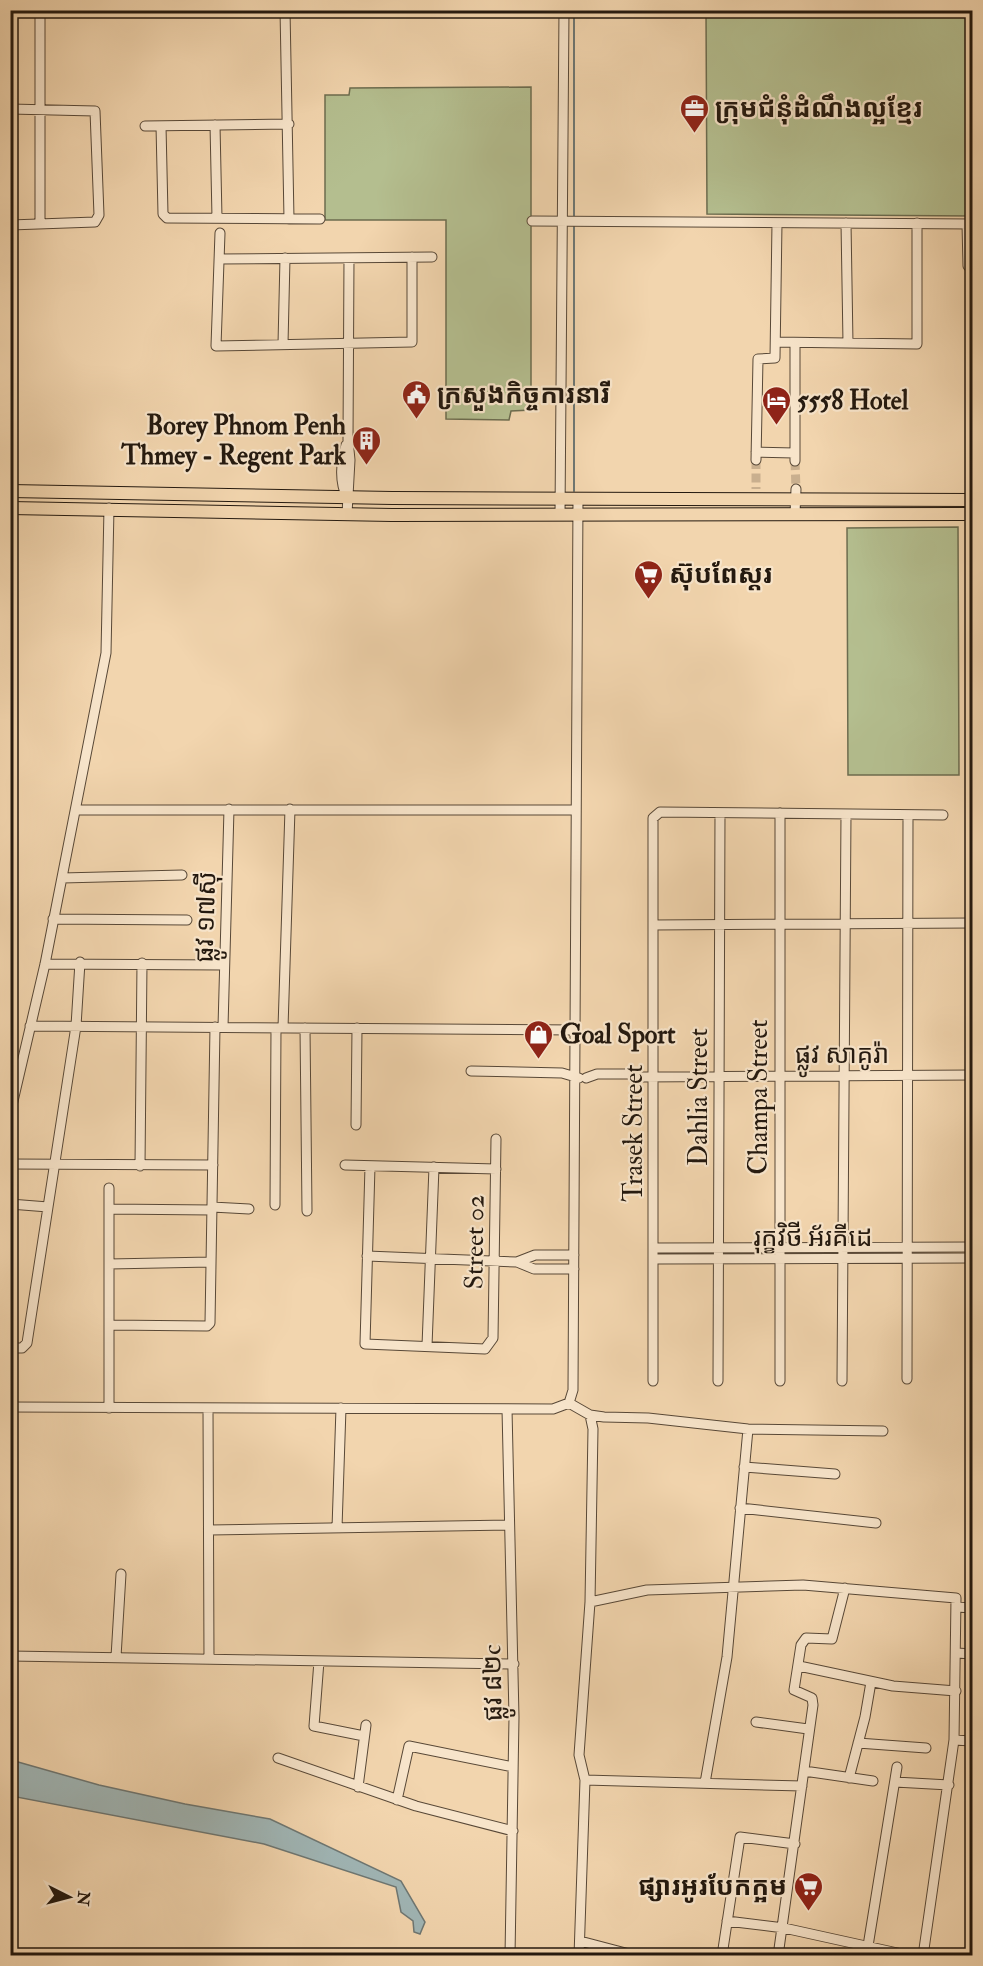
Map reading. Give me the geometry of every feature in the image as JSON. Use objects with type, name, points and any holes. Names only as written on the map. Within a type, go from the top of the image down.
[{"type":"main road","points":[[10,491],[347,498],[560,499],[796,494],[972,500]]},
{"type":"main road","points":[[10,508],[346,514],[972,514]]},
{"type":"street","points":[[40,10],[40,224]]},
{"type":"street","points":[[560,514],[564,10]]},
{"type":"street","points":[[287,12],[289,219]]},
{"type":"street","points":[[10,109],[95,111],[99,215],[95,222],[10,225]]},
{"type":"street","points":[[145,126],[289,124]]},
{"type":"street","points":[[215,125],[217,218]]},
{"type":"street","points":[[161,126],[163,214],[167,218],[320,219]]},
{"type":"street","points":[[532,222],[970,224],[968,266]]},
{"type":"street","points":[[775,357],[777,223]]},
{"type":"street","points":[[846,223],[848,343]]},
{"type":"street","points":[[776,342],[917,344],[917,223]]},
{"type":"street","points":[[220,233],[216,346],[412,342],[412,257]]},
{"type":"street","points":[[219,259],[432,257]]},
{"type":"street","points":[[283,345],[285,258]]},
{"type":"street","points":[[346,514],[350,460],[348,440],[349,258]]},
{"type":"street","points":[[795,343],[795,358],[794,457],[756,456],[758,359],[795,358]]},
{"type":"street","points":[[795,514],[796,494]]},
{"type":"street","points":[[569,1403],[573,1390],[578,499]]},
{"type":"street","points":[[10,1114],[45,964],[106,653],[109,508]]},
{"type":"street","name":"ផ្លូវ ១៧ស៊ី","points":[[109,1325],[207,1326],[210,1323],[213,1165],[230,809]]},
{"type":"street","points":[[275,1204],[290,809]]},
{"type":"street","points":[[76,810],[576,810]]},
{"type":"street","name":"Trasek Street","points":[[653,1381],[653,818],[660,812],[720,813]]},
{"type":"street","points":[[720,813],[943,815]]},
{"type":"street","name":"Dahlia Street","points":[[718,1381],[720,813]]},
{"type":"street","name":"Champa Street","points":[[780,813],[778,1248],[780,1381]]},
{"type":"street","points":[[842,1381],[846,814]]},
{"type":"street","points":[[908,815],[908,1379]]},
{"type":"street","points":[[62,878],[182,875]]},
{"type":"street","points":[[53,919],[187,920]]},
{"type":"street","points":[[653,925],[972,923]]},
{"type":"street","points":[[10,1348],[22,1348],[27,1342],[76,1026],[80,963]]},
{"type":"street","points":[[140,1166],[142,963]]},
{"type":"street","points":[[45,964],[224,965]]},
{"type":"street","points":[[30,1026],[575,1030]]},
{"type":"street","points":[[305,1028],[306,1211]]},
{"type":"street","points":[[356,1125],[357,1028]]},
{"type":"street","name":"ផ្លូវ សាគូរ៉ា","points":[[471,1071],[562,1072],[575,1078],[597,1080],[636,1080],[640,1077],[653,1076],[719,1074],[972,1075]]},
{"type":"street","name":"ផ្លូវ សាគូរ៉ា","points":[[586,1078],[597,1074],[636,1074],[640,1077]]},
{"type":"street","name":"Street 02","points":[[428,1346],[485,1349],[491,1344],[496,1261],[496,1139]]},
{"type":"street","points":[[10,1164],[213,1165]]},
{"type":"street","points":[[345,1165],[496,1169]]},
{"type":"street","points":[[370,1166],[365,1344],[428,1346],[434,1167]]},
{"type":"street","points":[[108,1408],[109,1188]]},
{"type":"street","points":[[10,1204],[48,1207]]},
{"type":"street","points":[[109,1209],[249,1209]]},
{"type":"street","name":"រុក្ខវិថី អ័រគីដេ","points":[[654,1248],[972,1247]]},
{"type":"street","points":[[517,1262],[535,1255],[574,1256]]},
{"type":"street","points":[[367,1256],[517,1262],[534,1269],[574,1269]]},
{"type":"street","name":"រុក្ខវិថី អ័រគីដេ","points":[[654,1259],[972,1258]]},
{"type":"street","points":[[109,1263],[211,1262]]},
{"type":"street","points":[[10,1407],[553,1409],[569,1403]]},
{"type":"street","points":[[569,1403],[590,1415],[748,1429],[883,1431]]},
{"type":"street","points":[[208,1408],[209,1659]]},
{"type":"street","points":[[337,1528],[341,1408]]},
{"type":"street","name":"ផ្លូវ ៨២c","points":[[507,1409],[514,1664],[510,1956]]},
{"type":"street","points":[[579,1956],[585,1780],[579,1755],[590,1602],[593,1429],[590,1415]]},
{"type":"street","points":[[705,1783],[727,1657],[748,1429]]},
{"type":"street","points":[[744,1467],[835,1474]]},
{"type":"street","points":[[740,1509],[876,1523]]},
{"type":"street","points":[[210,1530],[509,1526]]},
{"type":"street","points":[[116,1657],[121,1574]]},
{"type":"street","points":[[590,1602],[647,1590],[735,1589],[803,1585],[956,1598],[956,1691],[950,1785],[923,1956]]},
{"type":"street","points":[[778,1956],[784,1928],[812,1698],[794,1690],[802,1640],[832,1639],[845,1588]]},
{"type":"street","points":[[957,1607],[972,1608]]},
{"type":"street","points":[[957,1653],[972,1654]]},
{"type":"street","points":[[10,1656],[514,1664]]},
{"type":"street","points":[[319,1661],[314,1726],[364,1736]]},
{"type":"street","points":[[799,1666],[871,1683],[916,1690],[956,1691]]},
{"type":"street","points":[[849,1778],[871,1683]]},
{"type":"street","points":[[756,1722],[808,1729]]},
{"type":"street","points":[[358,1786],[366,1725]]},
{"type":"street","points":[[954,1740],[972,1741]]},
{"type":"street","points":[[858,1743],[926,1748]]},
{"type":"street","points":[[397,1800],[409,1746],[513,1767]]},
{"type":"street","points":[[278,1758],[397,1800],[513,1831]]},
{"type":"street","points":[[868,1946],[897,1767]]},
{"type":"street","points":[[804,1771],[873,1781]]},
{"type":"street","points":[[585,1780],[802,1786]]},
{"type":"street","points":[[895,1782],[950,1785]]},
{"type":"street","points":[[723,1949],[740,1837],[795,1844]]},
{"type":"street","points":[[727,1921],[784,1928],[911,1956]]},
{"type":"street","points":[[580,1941],[637,1956]]},
{"type":"green space","points":[[706,11],[972,11],[972,216],[707,214]]},
{"type":"green space","points":[[531,87],[531,410],[511,411],[509,420],[446,419],[446,220],[325,220],[325,95],[349,95],[350,88]]},
{"type":"green space","points":[[958,527],[959,775],[848,775],[847,528]]},
{"type":"shaded area","points":[[11,1760],[99,1785],[185,1804],[270,1819],[401,1881],[425,1922],[420,1934],[414,1932],[413,1921],[401,1912],[396,1887],[264,1844],[11,1796]]},
{"type":"waterway","points":[[574,10],[574,218]]},
{"type":"waterway","points":[[574,223],[574,491]]},
{"type":"tunnel","points":[[756,460],[756,489]]},
{"type":"tunnel","points":[[795,461],[796,489]]},
{"type":"place","name":"ក្រុមជំនុំដំណឹងល្អខ្មែរ","points":[[694,134]]},
{"type":"place","name":"ក្រសួងកិច្ចការនារី","points":[[416,420]]},
{"type":"place","name":"5558 Hotel","points":[[776,426]]},
{"type":"place","name":"Borey Phnom Penh Thmey - Regent Park","points":[[367,466]]},
{"type":"place","name":"ស៊ុបពែស្តរ","points":[[648,600]]},
{"type":"place","name":"Goal Sport","points":[[539,1060]]},
{"type":"place","name":"ផ្សារអូរបែកក្អម","points":[[808,1912]]}]
